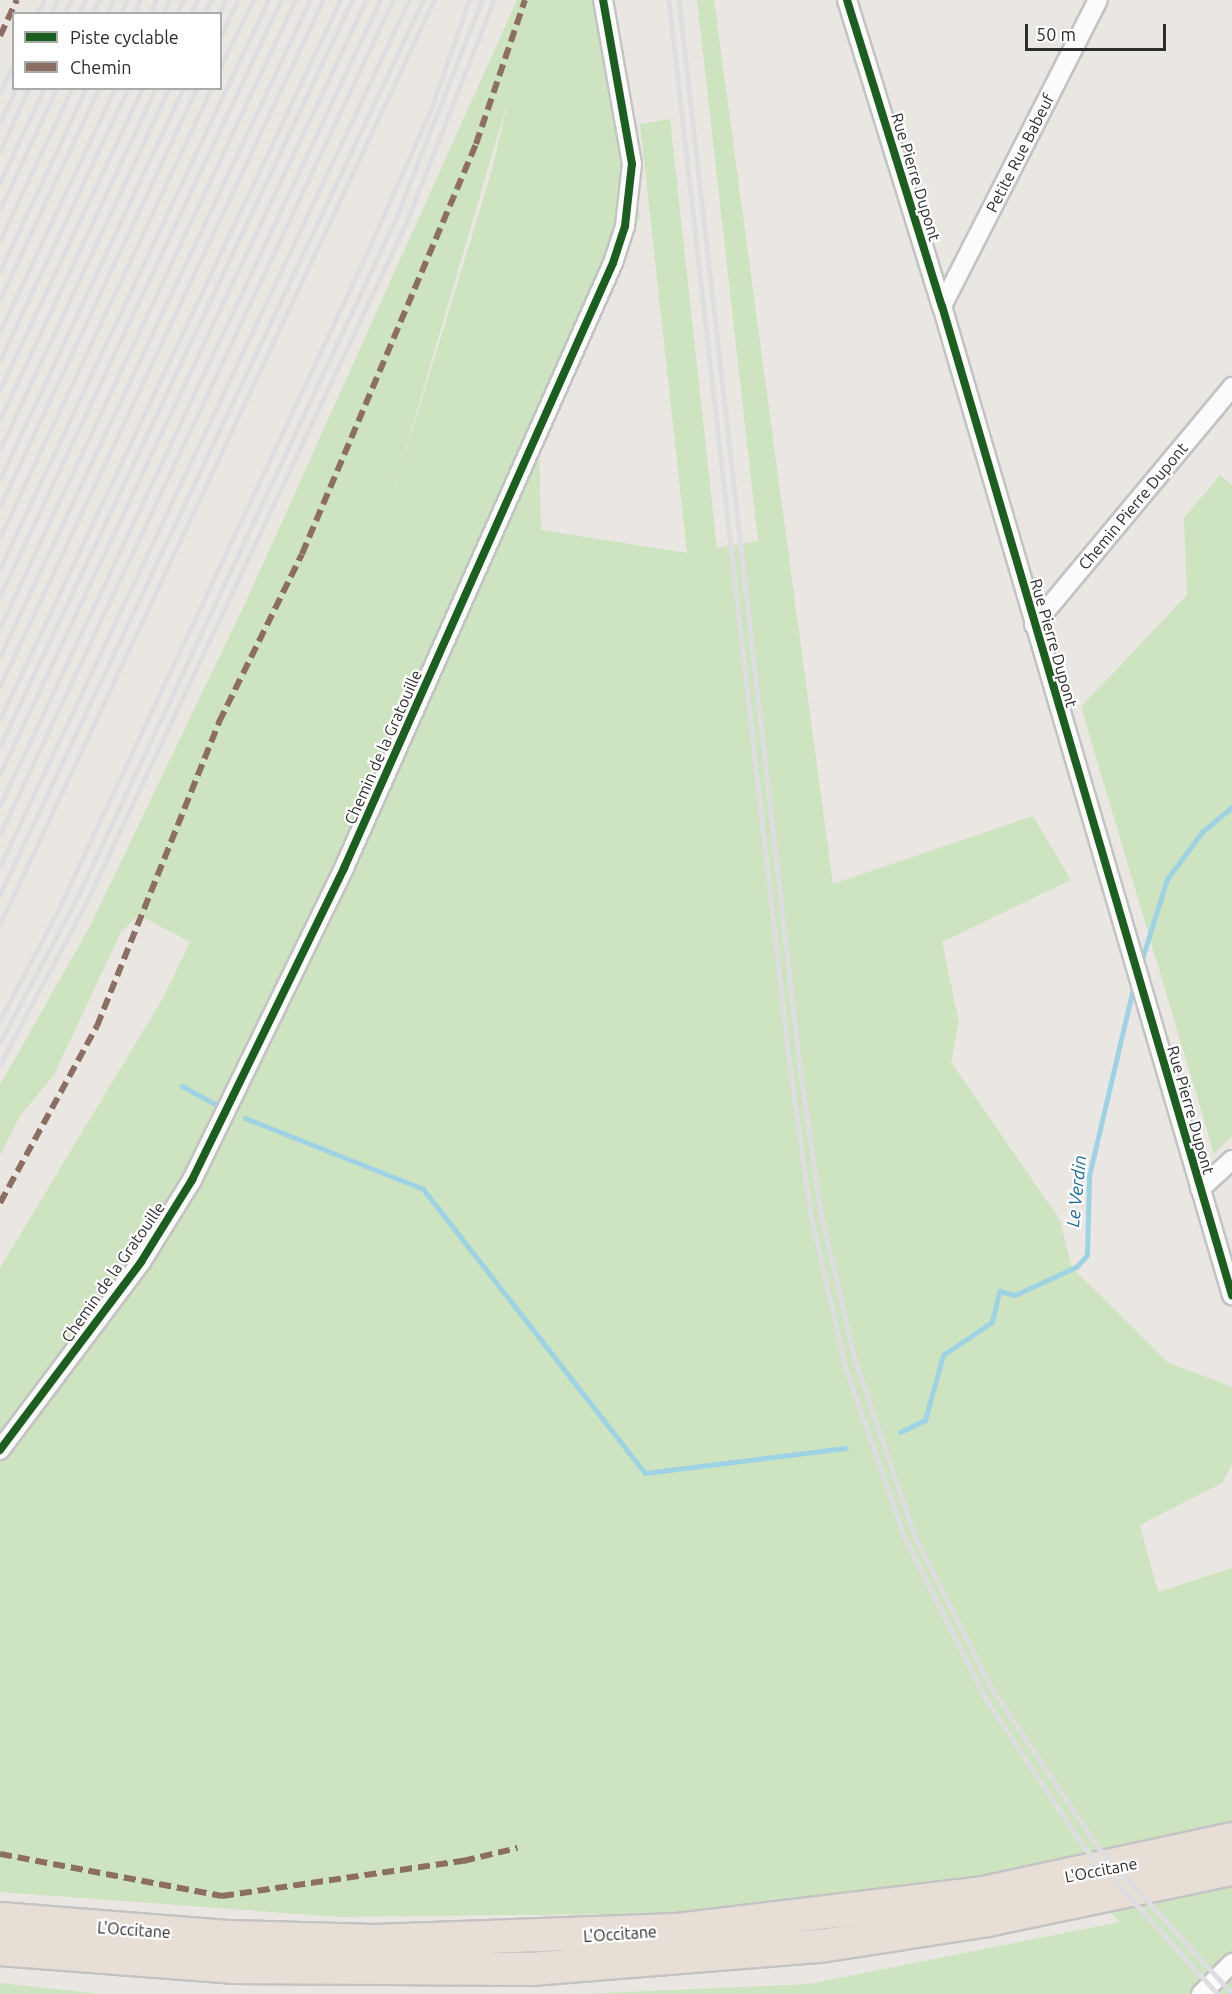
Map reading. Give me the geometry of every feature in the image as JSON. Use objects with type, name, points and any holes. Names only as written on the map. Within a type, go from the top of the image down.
[{"type":"highway","name":"L'Occitane","points":[[0,1919],[230,1937],[375,1941],[677,1930],[983,1893],[1232,1839]]},
{"type":"highway","name":"L'Occitane","points":[[0,1949],[232,1967],[532,1969],[820,1946],[987,1920],[1232,1869]]},
{"type":"street","name":"Chemin de la Gratouille","points":[[0,1450],[141,1262],[192,1180],[344,868],[613,263],[625,226],[632,164],[603,0]]},
{"type":"street","name":"Rue Pierre Dupont","points":[[847,0],[942,306],[1232,1295]]},
{"type":"street","name":"Petite Rue Babeuf","points":[[942,306],[1098,0]]},
{"type":"street","name":"Chemin Pierre Dupont","points":[[1034,625],[1232,387]]},
{"type":"street","points":[[1200,1189],[1232,1160]]},
{"type":"street","points":[[1201,1994],[1232,1963]]},
{"type":"green space","points":[[517,0],[601,0],[640,216],[539,451],[541,530],[687,553],[640,124],[670,119],[717,548],[758,541],[697,0],[714,0],[833,884],[1033,816],[1071,880],[942,942],[959,1022],[951,1062],[1060,1220],[1072,1268],[1167,1362],[1232,1387],[1232,1464],[1222,1483],[1140,1525],[1158,1592],[1232,1568],[1232,1994],[581,1994],[809,1984],[1120,1922],[1067,1865],[700,1913],[340,1917],[0,1892],[0,1268],[163,998],[190,942],[139,915],[121,932],[54,1075],[20,1116],[0,1155],[0,1085],[90,926],[249,595]],"holes":[[[508,100],[492,170],[390,503]]]},
{"type":"green space","points":[[1220,475],[1232,485],[1232,1136],[1214,1154],[1081,707],[1187,595],[1184,518]]},
{"type":"green space","points":[[0,1983],[100,1994],[0,1994]]},
{"type":"waterway","name":"Le Verdin","points":[[1141,962],[1167,879],[1202,832],[1232,807]]},
{"type":"waterway","name":"Le Verdin","points":[[900,1432],[925,1420],[943,1355],[992,1322],[999,1291],[1015,1295],[1076,1267],[1087,1255],[1089,1176],[1132,992]]},
{"type":"waterway","points":[[182,1086],[222,1108]]},
{"type":"waterway","points":[[245,1118],[423,1189],[645,1473],[845,1448]]},
{"type":"railway","points":[[38,12],[44,0]]},
{"type":"railway","points":[[52,12],[57,0]]},
{"type":"railway","points":[[65,12],[71,0]]},
{"type":"railway","points":[[80,12],[85,0]]},
{"type":"railway","points":[[93,12],[99,0]]},
{"type":"railway","points":[[108,12],[113,0]]},
{"type":"railway","points":[[122,12],[127,0]]},
{"type":"railway","points":[[135,12],[140,0]]},
{"type":"railway","points":[[151,12],[156,0]]},
{"type":"railway","points":[[164,12],[169,0]]},
{"type":"railway","points":[[178,12],[183,0]]},
{"type":"railway","points":[[192,12],[197,0]]},
{"type":"railway","points":[[205,12],[211,0]]},
{"type":"railway","points":[[220,12],[225,0]]},
{"type":"railway","points":[[222,34],[238,0]]},
{"type":"railway","points":[[222,64],[253,0]]},
{"type":"railway","points":[[0,568],[268,0]]},
{"type":"railway","points":[[0,596],[281,0]]},
{"type":"railway","points":[[0,627],[295,0]]},
{"type":"railway","points":[[0,656],[310,0]]},
{"type":"railway","points":[[0,686],[323,0]]},
{"type":"railway","points":[[0,719],[340,0]]},
{"type":"railway","points":[[0,746],[352,0]]},
{"type":"railway","points":[[0,774],[366,0]]},
{"type":"railway","points":[[0,805],[380,0]]},
{"type":"railway","points":[[0,834],[393,0]]},
{"type":"railway","points":[[0,866],[409,0]]},
{"type":"railway","points":[[0,894],[423,0]]},
{"type":"railway","points":[[0,924],[434,0]]},
{"type":"railway","points":[[0,1020],[59,908],[359,270],[431,109],[469,0]]},
{"type":"railway","points":[[0,1042],[77,898],[396,218],[482,0]]},
{"type":"railway","points":[[0,1064],[86,903],[406,223],[494,0]]},
{"type":"railway","points":[[669,0],[790,1067],[811,1214],[845,1365],[905,1538],[987,1700],[1085,1848],[1218,1994]]},
{"type":"railway","points":[[679,0],[800,1067],[821,1212],[855,1359],[915,1536],[990,1685],[1098,1847],[1232,1993]]},
{"type":"railway","points":[[0,92],[12,68]]},
{"type":"railway","points":[[0,122],[15,90]]},
{"type":"railway","points":[[0,151],[28,90]]},
{"type":"railway","points":[[0,182],[43,90]]},
{"type":"railway","points":[[0,209],[56,90]]},
{"type":"railway","points":[[0,240],[71,90]]},
{"type":"railway","points":[[0,271],[85,90]]},
{"type":"railway","points":[[0,299],[98,90]]},
{"type":"railway","points":[[0,331],[114,90]]},
{"type":"railway","points":[[0,360],[127,90]]},
{"type":"railway","points":[[0,389],[141,90]]},
{"type":"railway","points":[[0,419],[155,90]]},
{"type":"railway","points":[[0,449],[168,90]]},
{"type":"railway","points":[[0,479],[182,90]]},
{"type":"railway","points":[[0,506],[196,90]]},
{"type":"railway","points":[[0,537],[210,90]]},
{"type":"marked path","points":[[0,36],[17,0]]},
{"type":"marked path","points":[[0,1203],[97,1026],[219,722],[302,554],[476,144],[525,0]]},
{"type":"marked path","points":[[0,1854],[222,1896],[463,1861],[517,1848]]},
{"type":"cycle path","points":[[0,1450],[141,1262],[192,1180],[344,868],[613,263],[625,226],[632,164],[603,0]]},
{"type":"cycle path","points":[[847,0],[942,306],[1232,1295]]}]
